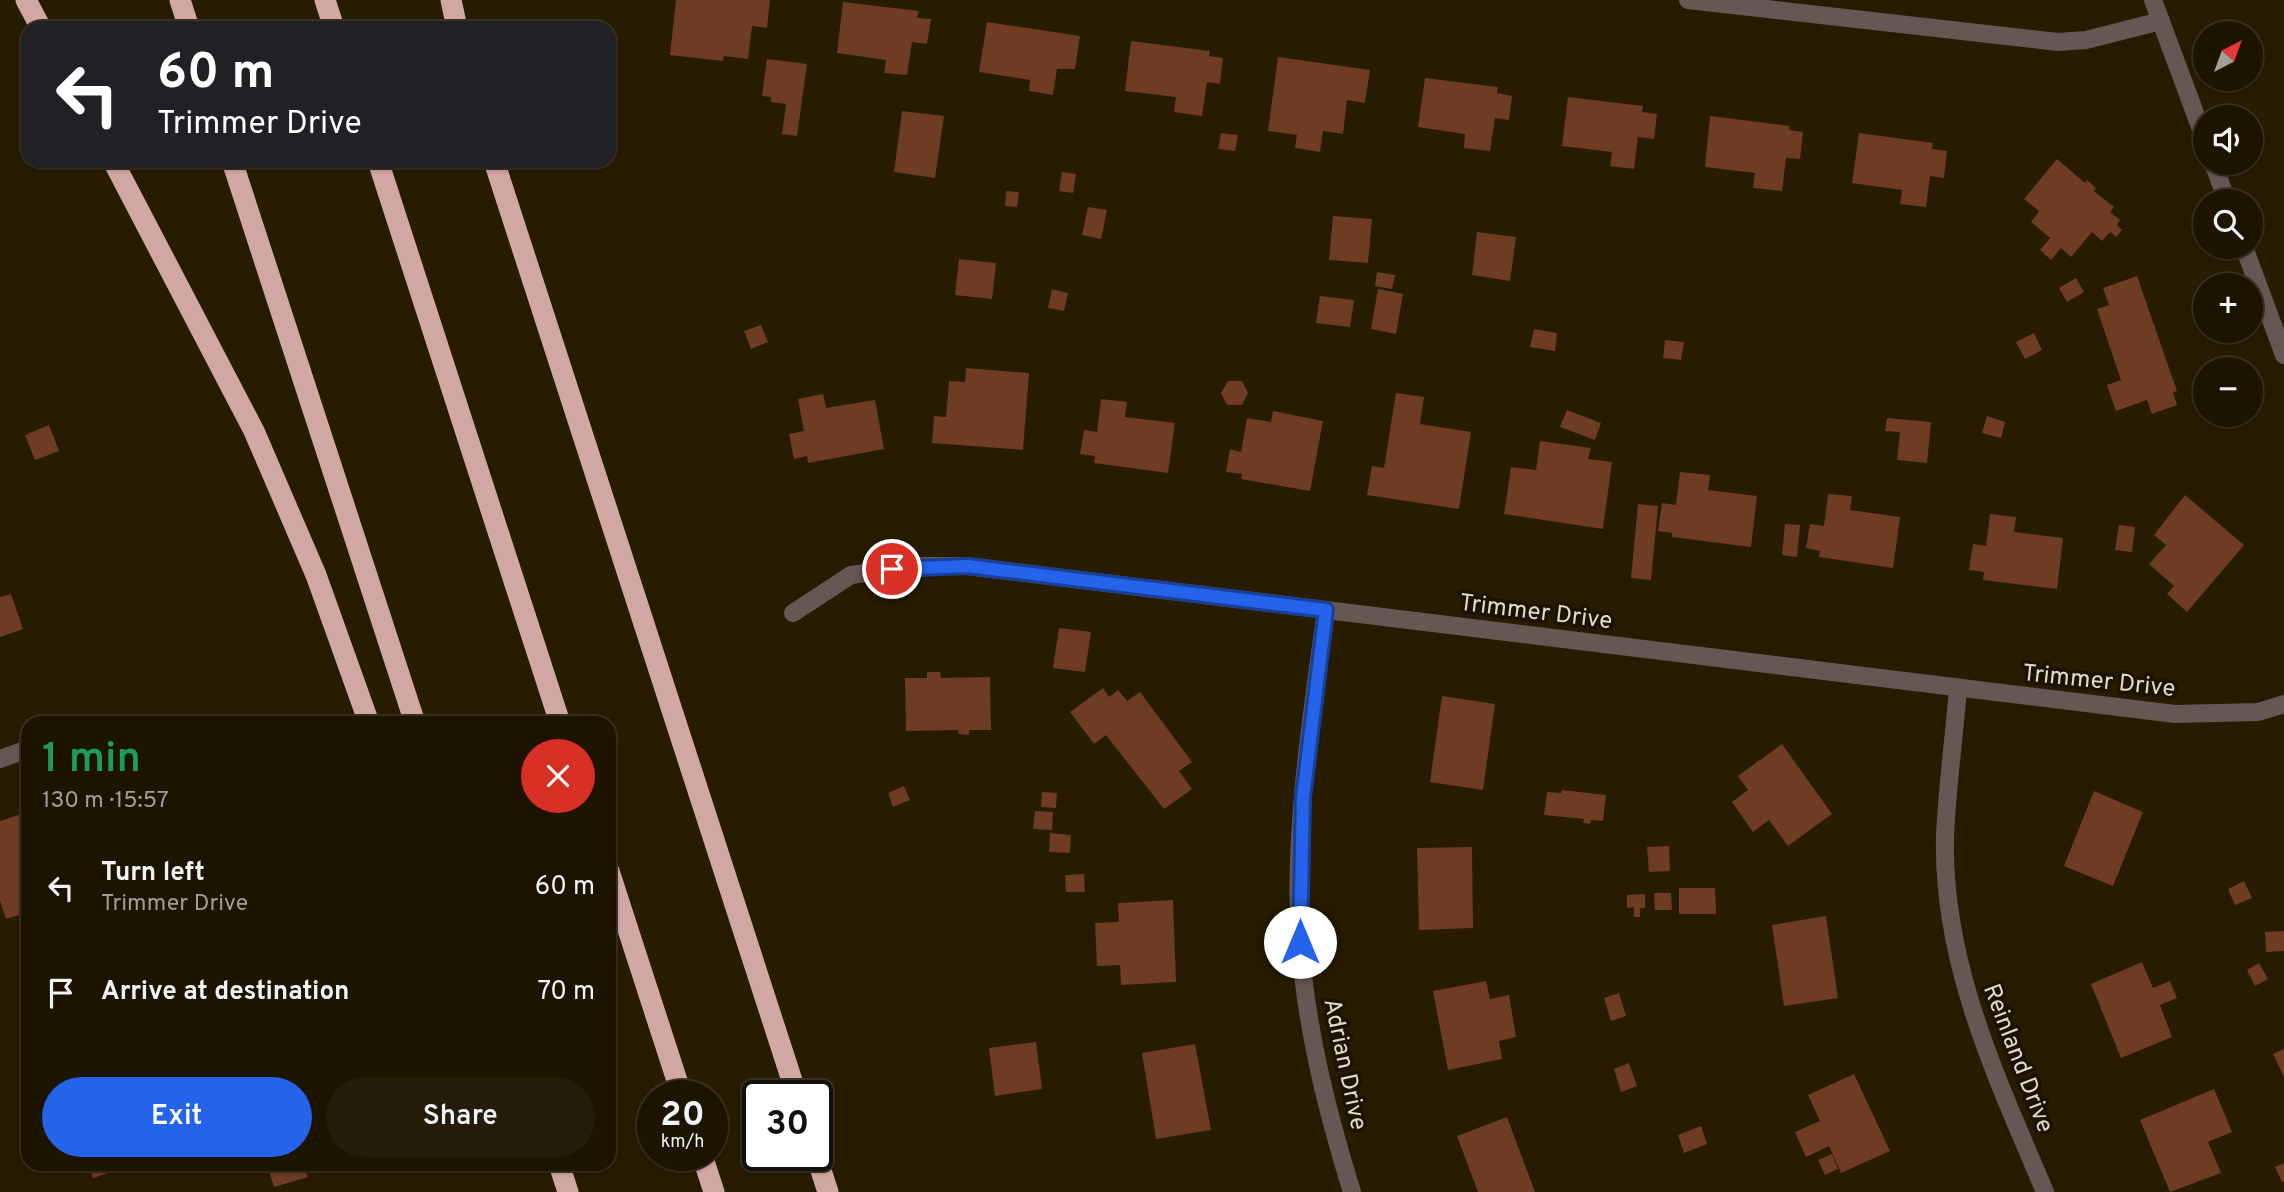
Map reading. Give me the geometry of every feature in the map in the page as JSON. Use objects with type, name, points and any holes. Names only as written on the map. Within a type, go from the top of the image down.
[{"type":"highway","points":[[26,0],[37,21]]},
{"type":"highway","points":[[180,0],[187,21]]},
{"type":"highway","points":[[325,0],[332,21]]},
{"type":"highway","points":[[451,0],[456,21]]},
{"type":"highway","points":[[117,168],[226,374],[276,479],[344,646],[367,716]]},
{"type":"highway","points":[[234,168],[413,716]]},
{"type":"highway","points":[[379,168],[559,716]]},
{"type":"highway","points":[[496,168],[792,1080]]},
{"type":"highway","points":[[616,893],[677,1080]]},
{"type":"highway","points":[[561,1171],[568,1192]]},
{"type":"highway","points":[[707,1171],[714,1192]]},
{"type":"highway","points":[[821,1171],[828,1192]]},
{"type":"street","points":[[1688,0],[2058,42],[2085,40],[2161,21]]},
{"type":"street","points":[[2153,0],[2193,108]]},
{"type":"street","points":[[2248,259],[2284,355]]},
{"type":"street","name":"Trimmer Drive","points":[[793,613],[851,575],[912,566],[967,566],[2175,714],[2258,712],[2284,704]]},
{"type":"street","name":"Adrian Drive","points":[[1326,610],[1303,797],[1300,942],[1310,1024],[1328,1114],[1352,1192]]},
{"type":"street","name":"Reinland Drive","points":[[1958,689],[1945,838],[1954,935],[1967,995],[1985,1050],[2045,1192]]},
{"type":"street","points":[[0,760],[21,752]]},
{"type":"building","points":[[676,0],[770,0],[767,28],[752,26],[748,59],[724,56],[723,61],[670,55]]},
{"type":"building","points":[[843,2],[919,11],[917,18],[931,19],[927,44],[912,42],[907,75],[884,73],[886,60],[837,53]]},
{"type":"building","points":[[987,22],[1080,36],[1075,69],[1057,69],[1053,95],[1029,91],[1030,80],[979,72]]},
{"type":"building","points":[[1131,41],[1210,51],[1209,56],[1223,58],[1220,84],[1207,82],[1202,116],[1174,112],[1176,97],[1125,91]]},
{"type":"building","points":[[1278,57],[1370,70],[1365,103],[1347,100],[1343,134],[1323,131],[1320,152],[1295,148],[1297,135],[1268,131]]},
{"type":"building","points":[[767,59],[807,64],[797,136],[782,134],[786,104],[771,102],[771,97],[762,96]]},
{"type":"building","points":[[1425,78],[1498,87],[1497,93],[1512,96],[1509,120],[1495,118],[1490,151],[1464,148],[1465,134],[1418,127]]},
{"type":"building","points":[[1568,97],[1643,106],[1642,112],[1657,114],[1654,139],[1638,137],[1634,169],[1610,166],[1612,152],[1562,146]]},
{"type":"building","points":[[902,111],[944,116],[935,178],[894,172]]},
{"type":"building","points":[[1710,116],[1790,126],[1789,130],[1803,132],[1800,159],[1786,158],[1782,191],[1753,188],[1755,173],[1705,167]]},
{"type":"building","points":[[1221,133],[1238,135],[1235,151],[1218,149]]},
{"type":"building","points":[[1859,133],[1933,143],[1932,149],[1947,151],[1944,178],[1930,176],[1926,207],[1900,204],[1902,190],[1852,183]]},
{"type":"building","points":[[2057,159],[2085,183],[2087,180],[2096,188],[2094,191],[2114,207],[2110,212],[2120,220],[2117,225],[2122,230],[2116,237],[2110,232],[2102,241],[2092,232],[2071,257],[2061,248],[2051,260],[2040,250],[2050,238],[2031,222],[2039,211],[2024,199]]},
{"type":"building","points":[[1062,172],[1076,174],[1073,193],[1059,191]]},
{"type":"building","points":[[1006,191],[1019,192],[1017,207],[1005,206]]},
{"type":"building","points":[[1088,207],[1107,210],[1101,239],[1082,235]]},
{"type":"building","points":[[1333,216],[1372,219],[1368,263],[1329,260]]},
{"type":"building","points":[[1477,232],[1516,237],[1510,281],[1472,275]]},
{"type":"building","points":[[959,259],[996,263],[992,299],[955,295]]},
{"type":"building","points":[[1377,272],[1395,275],[1392,289],[1375,286]]},
{"type":"building","points":[[2137,276],[2177,391],[2173,392],[2177,405],[2152,414],[2147,400],[2116,411],[2107,385],[2121,380],[2097,309],[2109,305],[2103,288]]},
{"type":"building","points":[[2076,278],[2084,292],[2067,302],[2059,288]]},
{"type":"building","points":[[1052,289],[1068,293],[1064,311],[1048,308]]},
{"type":"building","points":[[1378,289],[1403,294],[1396,334],[1371,329]]},
{"type":"building","points":[[1320,296],[1354,300],[1350,327],[1316,323]]},
{"type":"building","points":[[761,325],[768,342],[751,349],[744,331]]},
{"type":"building","points":[[1534,329],[1557,333],[1555,351],[1530,347]]},
{"type":"building","points":[[2034,333],[2042,350],[2025,359],[2016,342]]},
{"type":"building","points":[[1665,340],[1684,342],[1681,360],[1663,358]]},
{"type":"building","points":[[966,368],[1029,373],[1023,450],[932,443],[934,416],[946,417],[949,381],[965,382]]},
{"type":"building","points":[[1228,381],[1242,381],[1248,393],[1242,405],[1227,405],[1221,393]]},
{"type":"building","points":[[1396,393],[1424,397],[1420,424],[1471,432],[1459,509],[1367,495],[1372,466],[1384,468]]},
{"type":"building","points":[[823,394],[826,408],[875,400],[884,449],[808,463],[807,456],[794,459],[789,434],[804,431],[798,399]]},
{"type":"building","points":[[1101,399],[1127,402],[1125,417],[1175,423],[1168,473],[1094,463],[1095,456],[1080,454],[1084,430],[1097,432]]},
{"type":"building","points":[[1567,410],[1601,423],[1595,440],[1560,427]]},
{"type":"building","points":[[1273,411],[1323,421],[1310,491],[1241,479],[1242,474],[1226,472],[1230,449],[1241,452],[1247,418],[1271,422]]},
{"type":"building","points":[[1987,416],[2005,422],[2001,438],[1982,433]]},
{"type":"building","points":[[1887,418],[1931,422],[1927,463],[1897,460],[1900,432],[1885,431]]},
{"type":"building","points":[[49,425],[59,451],[35,460],[25,435]]},
{"type":"building","points":[[1540,441],[1591,448],[1588,459],[1612,462],[1603,529],[1504,514],[1511,467],[1536,470]]},
{"type":"building","points":[[1680,472],[1710,475],[1708,490],[1757,496],[1751,547],[1672,537],[1672,533],[1658,531],[1662,503],[1676,505]]},
{"type":"building","points":[[1828,494],[1852,496],[1850,510],[1900,517],[1893,568],[1819,557],[1820,551],[1806,548],[1810,524],[1824,526]]},
{"type":"building","points":[[2185,495],[2244,545],[2187,612],[2167,594],[2174,586],[2149,564],[2166,545],[2154,535]]},
{"type":"building","points":[[1638,504],[1658,506],[1651,580],[1631,578]]},
{"type":"building","points":[[1990,514],[2016,517],[2014,532],[2063,538],[2057,589],[1983,580],[1984,572],[1969,570],[1973,544],[1986,546]]},
{"type":"building","points":[[1785,524],[1800,525],[1797,557],[1782,555]]},
{"type":"building","points":[[2119,525],[2135,527],[2132,552],[2115,550]]},
{"type":"building","points":[[11,594],[23,629],[0,637],[0,597]]},
{"type":"building","points":[[1059,628],[1091,632],[1085,672],[1053,668]]},
{"type":"building","points":[[927,672],[940,672],[941,678],[990,677],[991,730],[969,730],[969,735],[959,734],[958,730],[906,731],[905,678],[927,678]]},
{"type":"building","points":[[1103,688],[1109,697],[1118,690],[1127,701],[1140,692],[1192,762],[1179,771],[1192,789],[1164,809],[1106,735],[1094,744],[1070,712]]},
{"type":"building","points":[[1442,696],[1495,704],[1483,790],[1430,782]]},
{"type":"building","points":[[1782,744],[1832,814],[1788,846],[1769,820],[1753,832],[1732,802],[1748,790],[1738,776]]},
{"type":"building","points":[[904,786],[910,800],[893,807],[888,793]]},
{"type":"building","points":[[1562,790],[1606,795],[1603,821],[1591,820],[1590,824],[1583,823],[1584,819],[1544,815],[1547,792],[1561,793]]},
{"type":"building","points":[[2094,791],[2143,812],[2113,886],[2064,866]]},
{"type":"building","points":[[1042,792],[1057,793],[1056,808],[1041,807]]},
{"type":"building","points":[[1035,811],[1053,812],[1052,830],[1033,829]]},
{"type":"building","points":[[21,814],[21,914],[6,919],[0,901],[0,821]]},
{"type":"building","points":[[1050,833],[1071,835],[1070,853],[1049,852]]},
{"type":"building","points":[[1669,846],[1670,871],[1649,872],[1647,847]]},
{"type":"building","points":[[1472,847],[1473,928],[1419,930],[1417,848]]},
{"type":"building","points":[[1084,874],[1085,892],[1066,892],[1065,875]]},
{"type":"building","points":[[2244,881],[2252,898],[2235,905],[2228,889]]},
{"type":"building","points":[[1679,888],[1715,888],[1716,914],[1679,914]]},
{"type":"building","points":[[1654,893],[1671,893],[1672,910],[1655,910]]},
{"type":"building","points":[[1645,894],[1645,908],[1640,908],[1640,917],[1634,917],[1634,907],[1627,908],[1627,895]]},
{"type":"building","points":[[1173,900],[1176,982],[1121,985],[1120,965],[1097,966],[1095,923],[1119,922],[1118,903]]},
{"type":"building","points":[[1826,916],[1838,998],[1784,1006],[1772,925]]},
{"type":"building","points":[[2284,931],[2284,951],[2266,952],[2265,932]]},
{"type":"building","points":[[2142,962],[2153,988],[2170,981],[2177,998],[2160,1005],[2172,1037],[2121,1058],[2091,984]]},
{"type":"building","points":[[2259,963],[2268,979],[2255,986],[2247,970]]},
{"type":"building","points":[[1486,981],[1490,999],[1509,995],[1516,1037],[1499,1041],[1502,1059],[1448,1070],[1433,991]]},
{"type":"building","points":[[1619,993],[1626,1016],[1611,1021],[1604,998]]},
{"type":"building","points":[[1036,1042],[1042,1089],[995,1096],[989,1048]]},
{"type":"building","points":[[1195,1044],[1211,1130],[1156,1139],[1142,1053]]},
{"type":"building","points":[[2284,1049],[2284,1077],[2273,1054]]},
{"type":"building","points":[[1629,1063],[1637,1086],[1621,1092],[1614,1069]]},
{"type":"building","points":[[1854,1074],[1890,1151],[1841,1173],[1829,1146],[1806,1157],[1795,1132],[1820,1121],[1808,1095]]},
{"type":"building","points":[[2214,1089],[2232,1132],[2208,1142],[2221,1173],[2170,1192],[2140,1120]]},
{"type":"building","points":[[1507,1117],[1535,1192],[1478,1192],[1457,1136]]},
{"type":"building","points":[[1701,1126],[1707,1144],[1684,1153],[1678,1135]]},
{"type":"building","points":[[1832,1154],[1838,1169],[1825,1175],[1818,1160]]},
{"type":"building","points":[[2284,1163],[2284,1181],[2282,1182],[2275,1167]]},
{"type":"building","points":[[90,1171],[114,1171],[93,1178]]},
{"type":"building","points":[[269,1171],[306,1171],[308,1177],[274,1187]]},
{"type":"route","points":[[892,569],[912,566],[967,566],[1326,610],[1305,771],[1301,823],[1300,942]]}]
